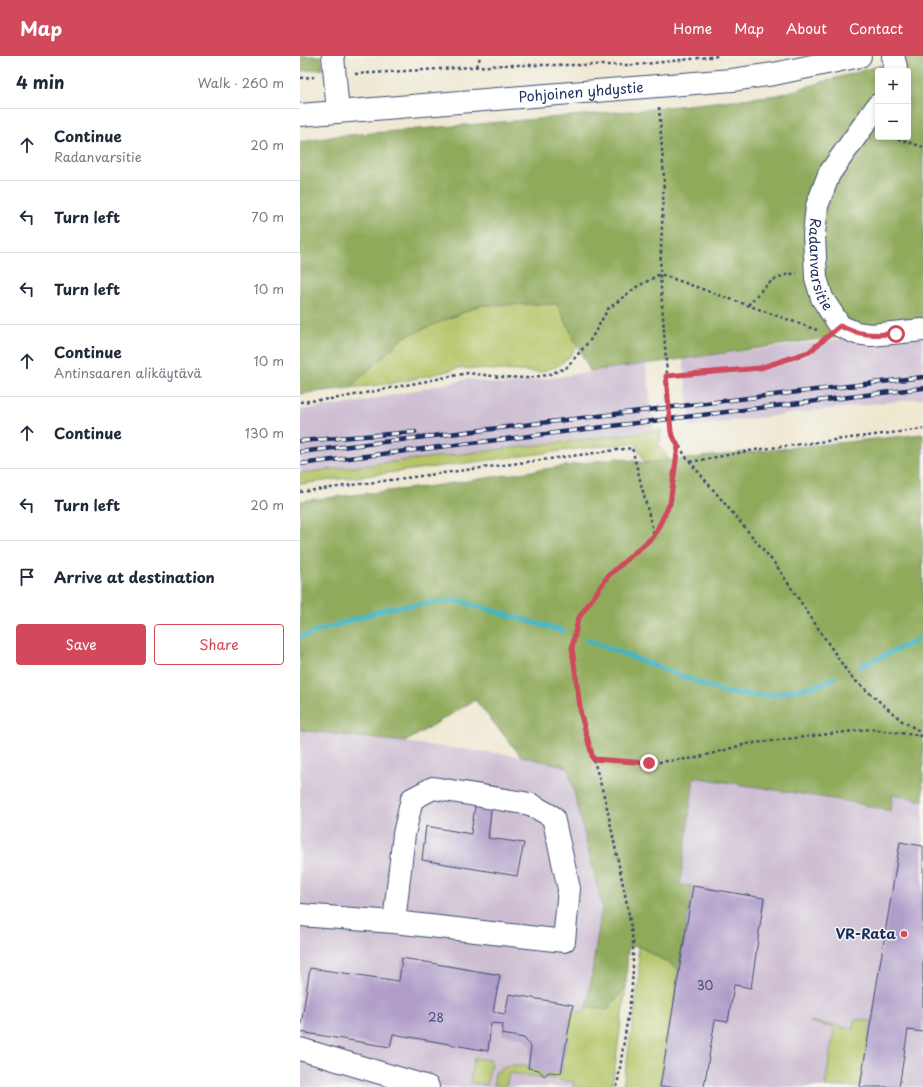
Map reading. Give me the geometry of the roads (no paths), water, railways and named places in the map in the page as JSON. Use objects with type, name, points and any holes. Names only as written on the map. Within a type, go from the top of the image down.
[{"type":"main road","name":"Pohjoinen yhdystie","points":[[300,115],[732,80],[782,73],[860,56]]},
{"type":"main road","points":[[893,56],[896,68]]},
{"type":"main road","points":[[334,66],[338,112]]},
{"type":"main road","name":"Radanvarsitie","points":[[875,109],[829,174],[817,206],[814,227],[815,271],[822,298],[835,330],[871,335],[923,330]]},
{"type":"main road","points":[[300,915],[394,922],[564,941],[570,889],[552,817],[530,804],[433,788],[412,799],[404,834],[394,922]]},
{"type":"main road","points":[[300,1049],[428,1087]]},
{"type":"waterway","points":[[300,637],[389,608],[456,600],[563,631]]},
{"type":"waterway","points":[[861,666],[923,638]]},
{"type":"waterway","points":[[587,640],[726,693],[765,696],[818,685],[834,678]]},
{"type":"railway","points":[[300,452],[923,377]]},
{"type":"railway","points":[[300,464],[923,388]]},
{"type":"railway","points":[[300,441],[415,432]]},
{"type":"place","name":"VR-Rata","points":[[904,934]]}]
